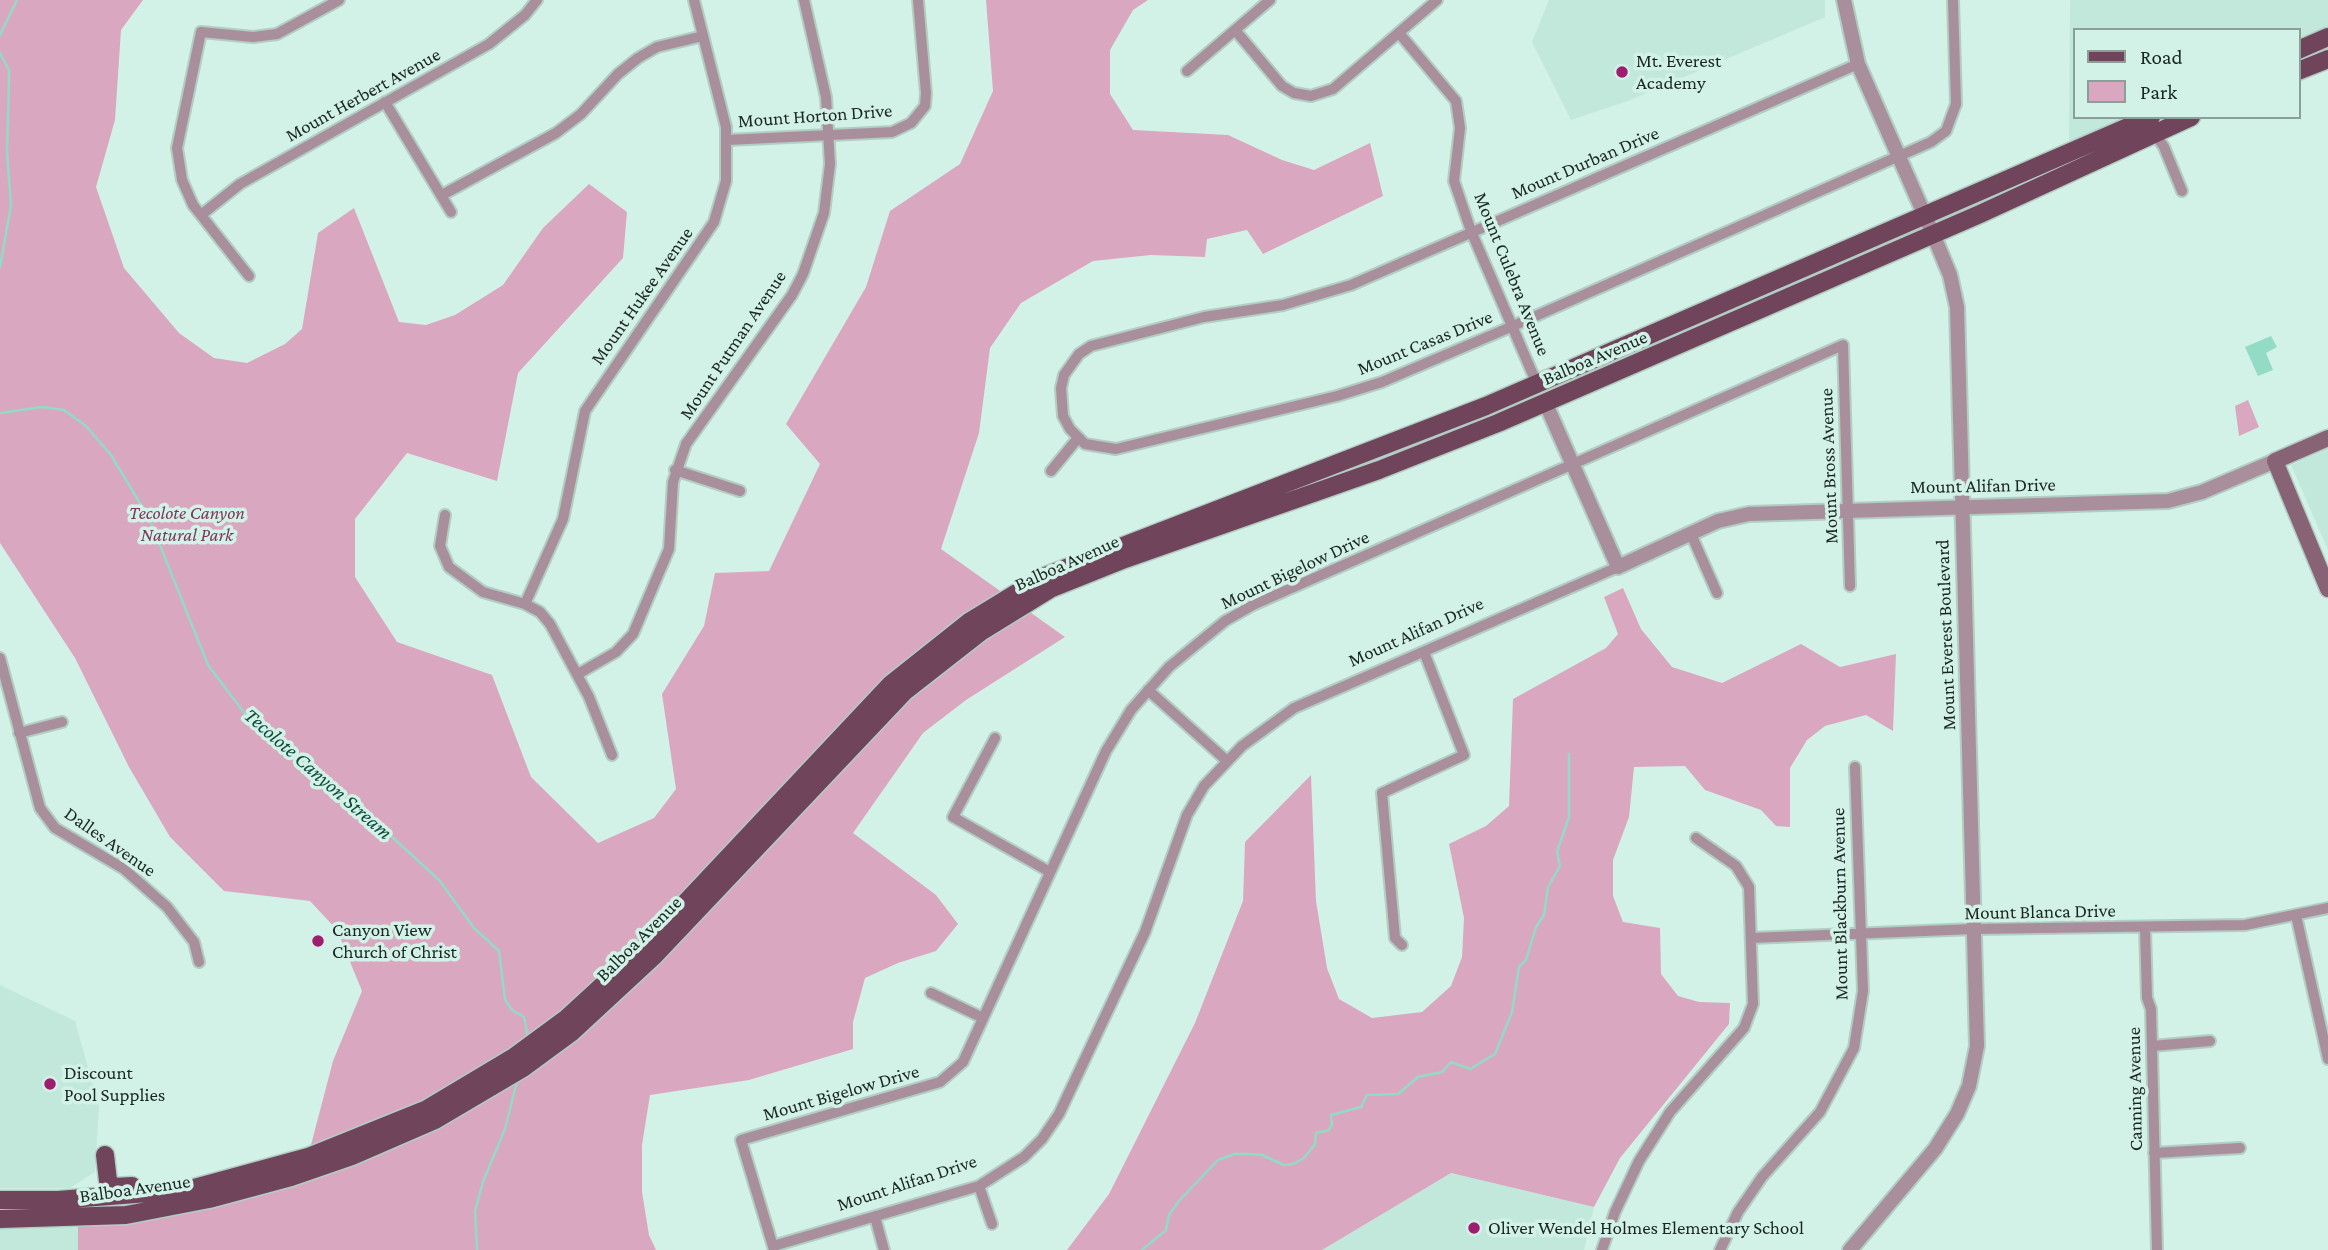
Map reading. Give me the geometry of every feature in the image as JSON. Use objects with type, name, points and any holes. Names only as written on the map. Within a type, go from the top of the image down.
[{"type":"main road","points":[[2300,49],[2328,37]]},
{"type":"main road","points":[[2300,70],[2328,59]]},
{"type":"main road","name":"Balboa Avenue","points":[[0,1200],[77,1198],[187,1190],[295,1161],[351,1142],[427,1109],[514,1057],[567,1018],[640,951],[891,684],[996,604],[1042,577],[1320,472],[1537,384],[1926,216],[2151,123],[2178,119]]},
{"type":"main road","name":"Balboa Avenue","points":[[0,1219],[126,1214],[209,1199],[291,1177],[352,1156],[435,1120],[523,1068],[572,1032],[653,957],[904,692],[982,631],[1050,589],[1379,470],[1498,423],[1933,234],[2151,123]]},
{"type":"main road","points":[[1545,402],[1551,387],[1565,372]]},
{"type":"main road","points":[[1498,423],[1525,403],[1534,393],[1537,384]]},
{"type":"main road","name":"Mount Alifan Drive","points":[[2275,461],[2328,438]]},
{"type":"main road","points":[[2275,461],[2328,589]]},
{"type":"main road","points":[[77,1198],[94,1190],[101,1182],[105,1155],[108,1181],[114,1187],[161,1183],[220,1171],[295,1161]]},
{"type":"street","points":[[249,276],[193,205],[181,180],[177,148],[201,32],[253,37],[277,34],[340,0]]},
{"type":"street","name":"Mount Herbert Avenue","points":[[201,215],[240,184],[489,44],[525,15],[537,0]]},
{"type":"street","name":"Mount Hukee Avenue","points":[[525,604],[564,519],[584,411],[714,222],[726,181],[727,141],[694,0]]},
{"type":"street","name":"Mount Putman Avenue","points":[[578,674],[616,652],[633,634],[669,549],[675,470],[686,444],[785,305],[803,274],[824,213],[830,164],[826,97],[804,0]]},
{"type":"street","name":"Mount Horton Drive","points":[[727,141],[892,132],[911,123],[925,106],[926,93],[918,0]]},
{"type":"street","points":[[1187,71],[1270,0]]},
{"type":"street","points":[[1235,30],[1282,86],[1294,93],[1311,96],[1334,89],[1437,0]]},
{"type":"street","name":"Mount Everest Boulevard","points":[[1844,0],[1851,43],[1858,64],[1926,216],[1950,275],[1957,307],[1977,1046],[1969,1086],[1957,1114],[1934,1149],[1850,1250]]},
{"type":"street","name":"Mount Casas Drive","points":[[1078,438],[1096,448],[1116,449],[1337,396],[1382,382],[1931,142],[1946,131],[1953,119],[1956,104],[1952,0]]},
{"type":"street","name":"Mount Culebra Avenue","points":[[1399,33],[1456,101],[1460,128],[1454,181],[1471,231],[1537,384]]},
{"type":"street","points":[[442,195],[556,133],[581,114],[618,74],[638,58],[657,47],[703,36]]},
{"type":"street","name":"Mount Durban Drive","points":[[1078,438],[1063,416],[1061,388],[1064,375],[1091,346],[1204,317],[1316,297],[1858,64]]},
{"type":"street","points":[[386,102],[451,212]]},
{"type":"street","points":[[2151,123],[2164,146],[2182,191]]},
{"type":"street","name":"Mount Bigelow Drive","points":[[773,1248],[741,1140],[940,1082],[964,1062],[1106,751],[1147,690],[1198,641],[1253,605],[1843,345]]},
{"type":"street","name":"Mount Bross Avenue","points":[[1843,345],[1850,586]]},
{"type":"street","points":[[1545,402],[1618,567]]},
{"type":"street","points":[[1051,471],[1078,438]]},
{"type":"street","name":"Mount Alifan Drive","points":[[773,1248],[979,1185],[1024,1157],[1059,1114],[1144,932],[1187,815],[1204,786],[1242,746],[1294,708],[1718,521],[1749,514],[2168,501],[2202,492],[2275,461]]},
{"type":"street","points":[[675,470],[740,491]]},
{"type":"street","points":[[445,515],[440,546],[449,567],[483,592],[525,604],[540,612],[550,624],[578,674],[612,755]]},
{"type":"street","points":[[1691,534],[1717,593]]},
{"type":"street","points":[[1402,945],[1395,938],[1382,793],[1464,755],[1424,652]]},
{"type":"street","name":"Dalles Avenue","points":[[0,658],[35,796],[55,828],[124,869],[167,907],[194,942],[199,962]]},
{"type":"street","points":[[1147,690],[1227,761]]},
{"type":"street","points":[[19,733],[62,722]]},
{"type":"street","points":[[995,738],[953,817],[1050,872]]},
{"type":"street","name":"Mount Blackburn Avenue","points":[[1720,1250],[1738,1212],[1762,1177],[1820,1112],[1854,1048],[1863,991],[1854,767]]},
{"type":"street","points":[[1602,1250],[1615,1212],[1646,1150],[1670,1112],[1744,1028],[1753,1004],[1746,879],[1736,866],[1696,838]]},
{"type":"street","name":"Mount Blanca Drive","points":[[1751,938],[1974,929],[2245,925],[2328,908]]},
{"type":"street","points":[[2296,915],[2328,1059]]},
{"type":"street","name":"Canning Avenue","points":[[2145,928],[2152,1046],[2157,1250]]},
{"type":"street","points":[[931,993],[983,1018]]},
{"type":"street","points":[[2152,1046],[2210,1041]]},
{"type":"street","points":[[2154,1153],[2239,1148]]},
{"type":"street","points":[[979,1185],[992,1224]]},
{"type":"street","points":[[875,1217],[884,1250]]},
{"type":"shaded area","name":"Mt. Everest Academy","points":[[1549,0],[1825,0],[1825,17],[1628,101],[1571,120],[1532,42]]},
{"type":"shaded area","points":[[2070,0],[2328,0],[2328,27],[2300,39],[2300,28],[2072,28],[2072,119],[2125,119],[2069,144]]},
{"type":"shaded area","points":[[2271,336],[2277,347],[2266,353],[2273,370],[2258,376],[2245,347]]},
{"type":"shaded area","points":[[2328,448],[2328,550],[2291,465]]},
{"type":"shaded area","points":[[0,985],[75,1021],[99,1107],[95,1172],[70,1188],[0,1188]]},
{"type":"shaded area","name":"Oliver Wendel Holmes Elementary School","points":[[1451,1173],[1594,1207],[1584,1250],[1322,1250]]},
{"type":"shaded area","points":[[78,1227],[83,1250],[0,1250],[0,1229]]},
{"type":"green space","name":"Tecolote Canyon Natural Park","points":[[0,0],[143,0],[121,30],[115,120],[96,187],[124,268],[179,333],[214,358],[247,363],[285,344],[302,329],[318,233],[354,208],[399,322],[426,325],[455,315],[503,285],[543,228],[589,184],[627,212],[623,258],[518,373],[497,481],[407,453],[355,519],[355,577],[397,642],[492,675],[531,777],[598,843],[654,818],[676,789],[662,694],[704,626],[715,573],[769,571],[820,464],[786,424],[866,287],[890,211],[960,164],[993,91],[986,0],[1148,0],[1133,10],[1110,50],[1110,94],[1133,130],[1228,135],[1282,160],[1314,170],[1370,143],[1383,196],[1263,254],[1247,230],[1207,239],[1205,257],[1151,255],[1093,261],[1021,303],[990,348],[979,433],[941,549],[1065,637],[966,700],[923,733],[853,833],[936,895],[958,924],[936,951],[898,963],[865,978],[853,1022],[853,1049],[749,1080],[650,1095],[642,1145],[642,1192],[649,1235],[656,1250],[78,1250],[78,1227],[207,1208],[301,1183],[333,1061],[362,991],[337,930],[310,901],[224,891],[170,837],[129,767],[75,658],[0,543]]},
{"type":"green space","points":[[2248,400],[2259,427],[2239,436],[2235,406]]},
{"type":"green space","points":[[1623,588],[1641,629],[1672,667],[1722,683],[1801,644],[1840,667],[1896,654],[1893,731],[1866,715],[1825,726],[1807,740],[1790,768],[1790,827],[1776,826],[1761,810],[1705,790],[1685,766],[1634,767],[1629,817],[1613,860],[1613,896],[1623,922],[1660,928],[1661,974],[1678,996],[1699,1002],[1730,1003],[1729,1024],[1620,1158],[1594,1207],[1451,1173],[1322,1250],[1067,1250],[1109,1194],[1195,1023],[1243,901],[1245,842],[1311,775],[1316,901],[1327,968],[1339,999],[1372,1018],[1422,1012],[1451,986],[1462,957],[1464,918],[1449,844],[1486,826],[1509,806],[1513,699],[1606,648],[1618,634],[1604,597]]},
{"type":"waterway","name":"Tecolote Canyon Stream","points":[[0,35],[17,0]]},
{"type":"waterway","name":"Tecolote Canyon Stream","points":[[0,53],[9,70],[7,152],[11,206],[0,267]]},
{"type":"waterway","name":"Tecolote Canyon Stream","points":[[0,413],[42,407],[64,410],[86,426],[111,455],[149,518],[208,665],[245,714],[339,788],[439,880],[474,928],[499,951],[505,1000],[512,1010],[524,1017],[528,1038]]},
{"type":"waterway","points":[[1142,1250],[1166,1230],[1169,1215],[1178,1202],[1218,1160],[1235,1154],[1250,1154],[1262,1155],[1284,1165],[1293,1164],[1304,1158],[1315,1144],[1316,1133],[1329,1130],[1332,1125],[1331,1115],[1361,1107],[1367,1095],[1398,1094],[1418,1077],[1442,1072],[1451,1062],[1470,1069],[1495,1054],[1512,1012],[1519,967],[1526,960],[1536,927],[1544,915],[1548,887],[1560,866],[1557,852],[1569,817],[1569,754]]},
{"type":"waterway","name":"Tecolote Canyon Stream","points":[[477,1250],[475,1211],[483,1182],[505,1129],[517,1081]]},
{"type":"place","name":"Mt. Everest Academy","points":[[1622,72]]},
{"type":"place","name":"Canyon View Church of Christ","points":[[318,941]]},
{"type":"place","name":"Discount Pool Supplies","points":[[50,1084]]},
{"type":"place","name":"Oliver Wendel Holmes Elementary School","points":[[1474,1228]]}]
